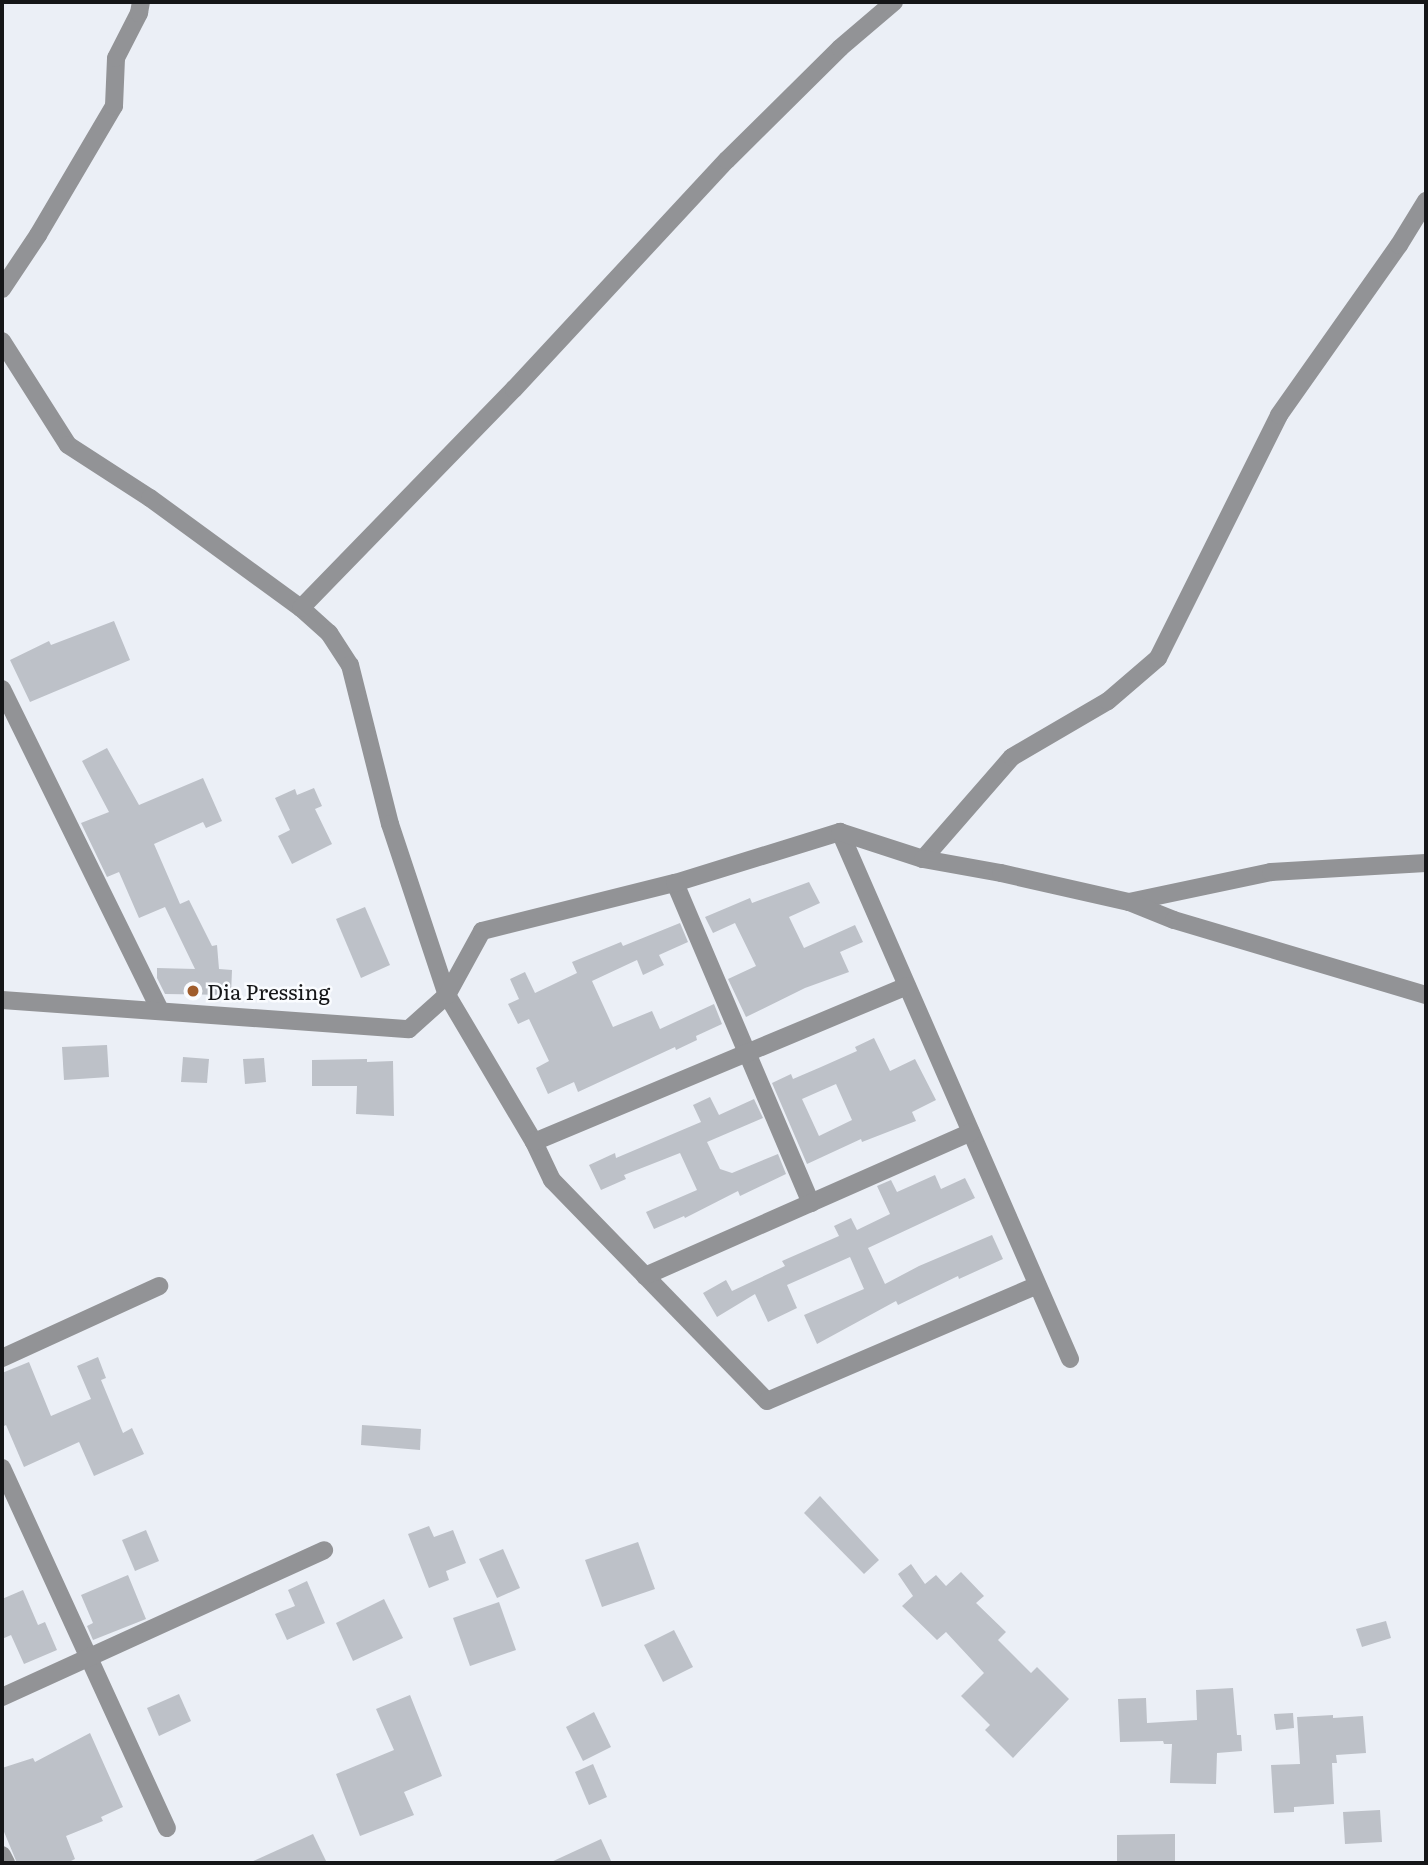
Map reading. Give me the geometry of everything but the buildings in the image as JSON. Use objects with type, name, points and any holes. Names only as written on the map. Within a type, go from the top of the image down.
[{"type":"street","points":[[2,289],[38,235],[114,106],[116,58],[139,13],[141,2]]},
{"type":"street","points":[[301,608],[514,389],[727,160],[840,48],[894,2]]},
{"type":"street","points":[[923,859],[1012,757],[1108,701],[1158,658],[1279,415],[1399,245],[1426,201]]},
{"type":"street","points":[[2,341],[68,445],[150,498],[301,608],[329,633],[350,665],[390,824],[447,995],[534,1142],[552,1180],[766,1402],[1037,1285]]},
{"type":"street","points":[[2,688],[160,1010]]},
{"type":"street","points":[[840,832],[1070,1359]]},
{"type":"street","points":[[2,1000],[409,1029],[447,995],[482,931],[675,883],[840,832],[923,859],[1129,902],[1174,920],[1426,995]]},
{"type":"street","points":[[1129,902],[1271,872],[1426,863]]},
{"type":"street","points":[[675,883],[811,1203]]},
{"type":"street","points":[[534,1142],[907,986]]},
{"type":"street","points":[[645,1276],[971,1132]]},
{"type":"street","points":[[2,1358],[159,1286]]},
{"type":"street","points":[[2,1468],[167,1828]]},
{"type":"street","points":[[2,1698],[324,1550]]},
{"type":"street","points":[[2,1855],[6,1863]]},
{"type":"place","name":"Dia Pressing","points":[[193,991]]}]
